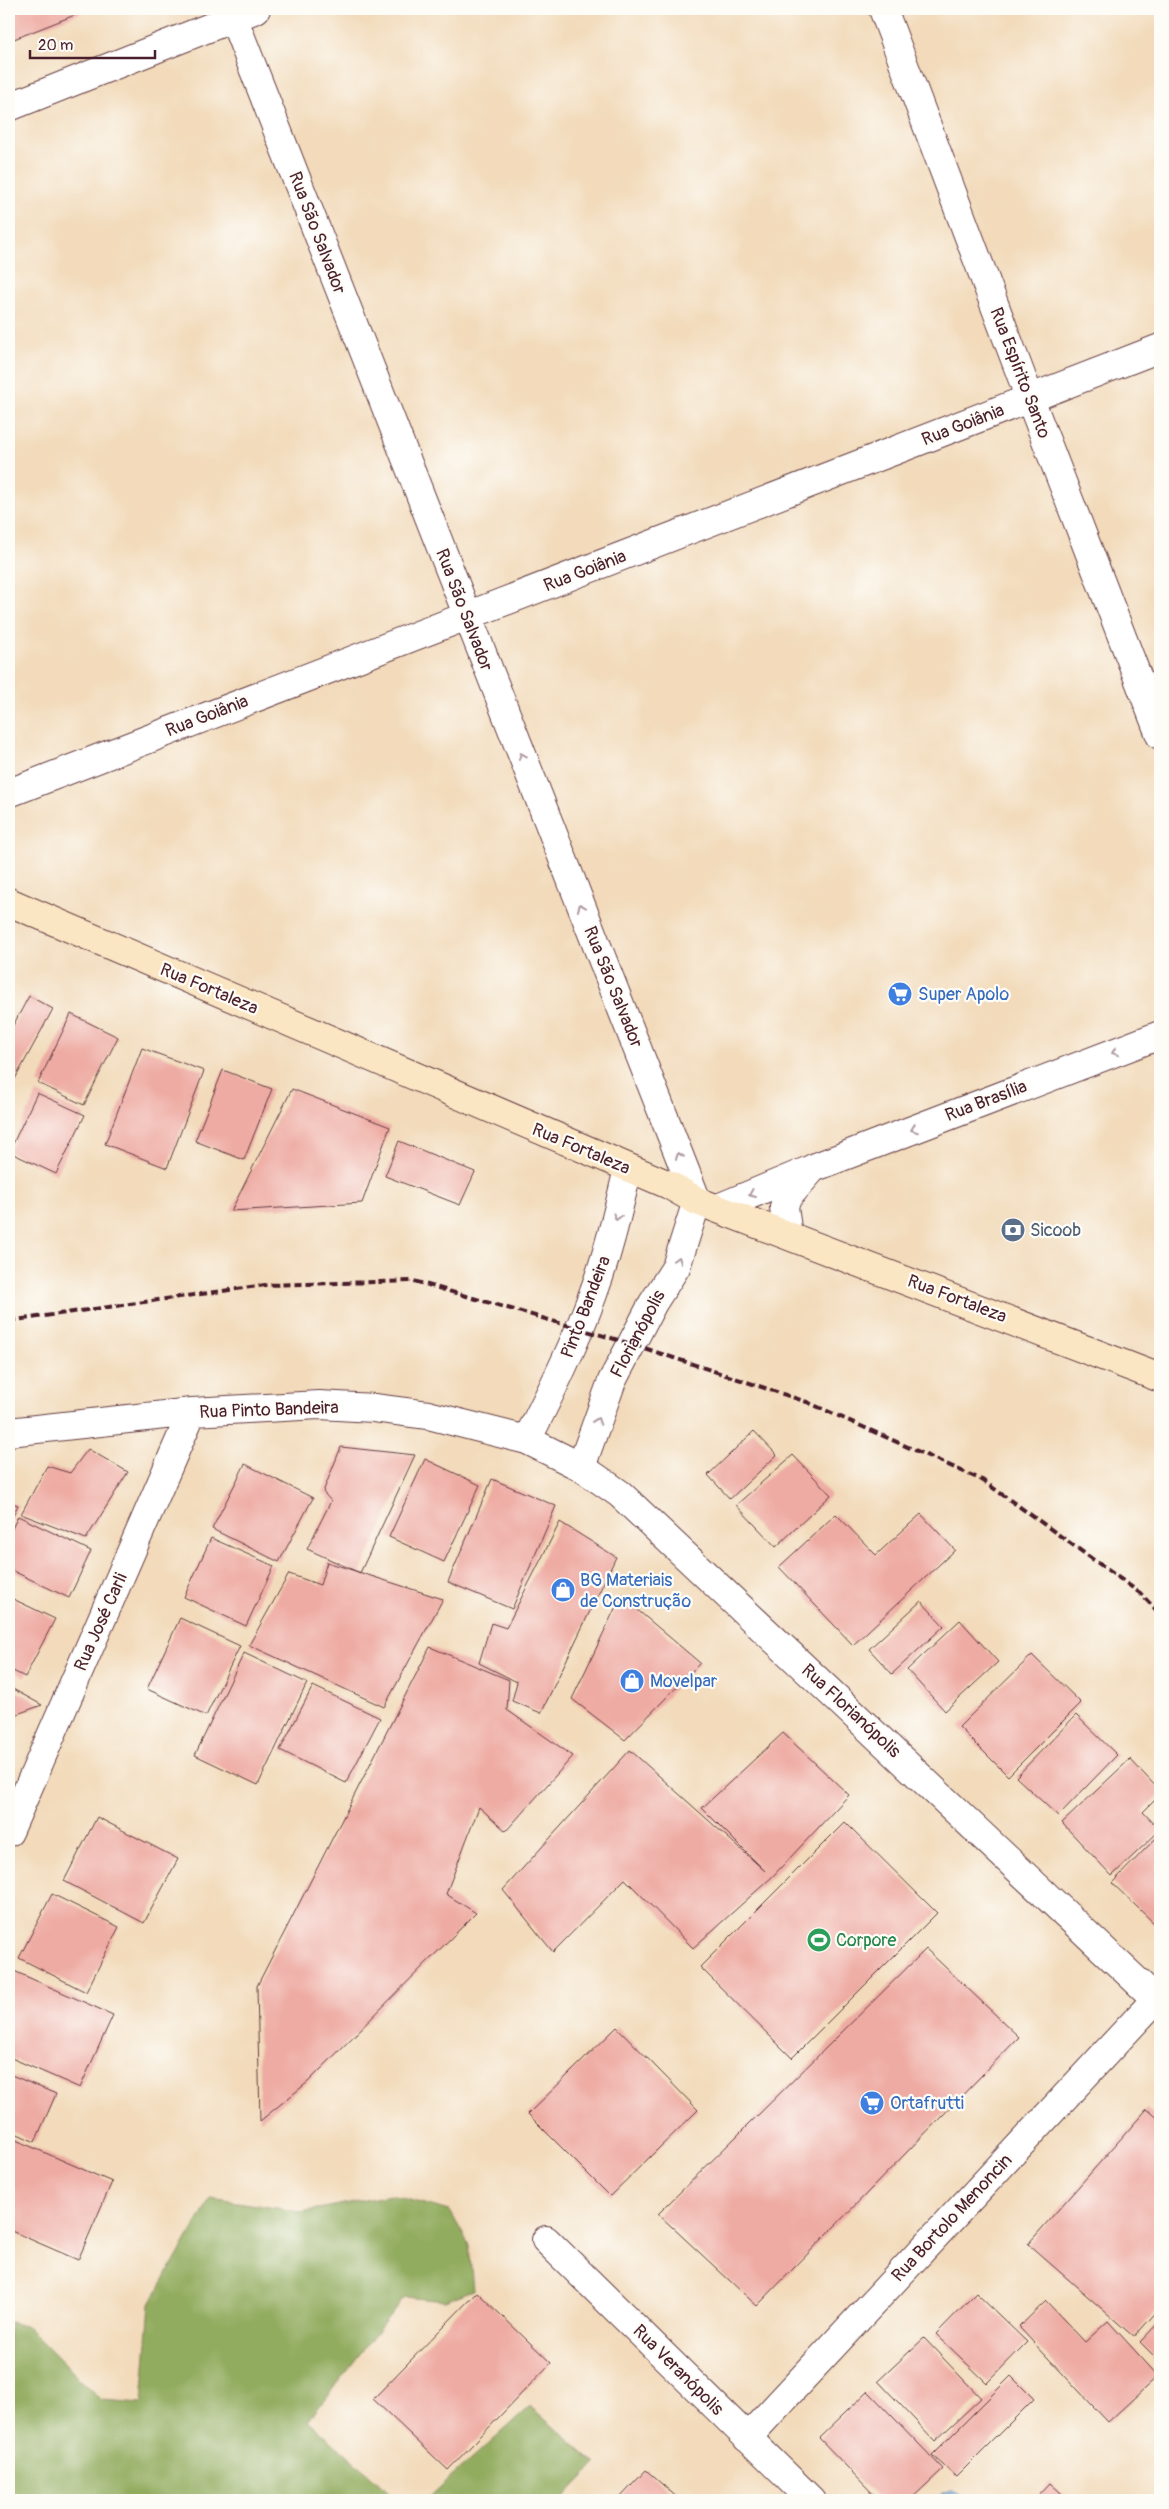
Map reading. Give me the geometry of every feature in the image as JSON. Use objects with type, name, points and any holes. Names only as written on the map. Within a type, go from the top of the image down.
[{"type":"main road","name":"Rua Fortaleza","points":[[9,902],[669,1185],[708,1205],[1160,1378]]},
{"type":"street","name":"Rua Espírito Santo","points":[[883,9],[1030,399],[1160,735]]},
{"type":"street","points":[[9,106],[244,13]]},
{"type":"street","name":"Rua São Salvador","points":[[244,13],[466,617],[708,1205]]},
{"type":"street","name":"Rua Goiânia","points":[[9,793],[1160,348]]},
{"type":"street","name":"Rua Brasília","points":[[708,1205],[813,1168],[1160,1035]]},
{"type":"street","name":"Rua Brasília","points":[[788,1235],[784,1207],[787,1198],[813,1168]]},
{"type":"street","name":"Pinto Bandeira","points":[[527,1440],[559,1375],[593,1294],[628,1169]]},
{"type":"street","name":"Florianópolis","points":[[581,1467],[612,1382],[653,1303],[676,1267],[708,1205]]},
{"type":"street","name":"Rua Pinto Bandeira","points":[[9,1432],[192,1412],[319,1405],[374,1408],[428,1415],[527,1440]]},
{"type":"street","name":"Rua José Carli","points":[[9,1832],[21,1782],[192,1412]]},
{"type":"street","name":"Rua Florianópolis","points":[[527,1440],[581,1467],[620,1494],[1158,2001]]},
{"type":"street","name":"Rua Bortolo Menoncin","points":[[747,2438],[1158,2001]]},
{"type":"street","name":"Rua Veranópolis","points":[[546,2240],[811,2500]]},
{"type":"green space","points":[[391,2195],[450,2211],[469,2245],[473,2290],[445,2301],[404,2297],[308,2421],[398,2500],[9,2500],[9,2322],[28,2327],[101,2400],[142,2403],[150,2304],[211,2198],[302,2212]]},
{"type":"green space","points":[[530,2406],[596,2464],[561,2500],[426,2500]]},
{"type":"water","points":[[943,2493],[958,2493],[969,2500],[934,2500]]},
{"type":"building","points":[[9,9],[90,9],[9,41]]},
{"type":"building","points":[[29,996],[53,1009],[9,1090],[9,1033]]},
{"type":"building","points":[[71,1014],[118,1037],[84,1105],[38,1083]]},
{"type":"building","points":[[142,1048],[204,1071],[167,1168],[105,1144]]},
{"type":"building","points":[[223,1070],[272,1089],[244,1160],[195,1141]]},
{"type":"building","points":[[292,1089],[390,1127],[362,1203],[231,1211]]},
{"type":"building","points":[[37,1093],[85,1115],[56,1174],[9,1152]]},
{"type":"building","points":[[399,1141],[475,1172],[460,1205],[385,1176]]},
{"type":"building","points":[[754,1431],[777,1455],[730,1499],[708,1475]]},
{"type":"building","points":[[341,1447],[415,1455],[360,1573],[307,1549],[331,1501],[323,1492]]},
{"type":"building","points":[[88,1449],[128,1472],[86,1539],[21,1514],[47,1466],[70,1473]]},
{"type":"building","points":[[793,1455],[831,1495],[776,1547],[736,1505]]},
{"type":"building","points":[[425,1459],[480,1485],[444,1562],[389,1537]]},
{"type":"building","points":[[245,1464],[313,1498],[279,1562],[212,1529]]},
{"type":"building","points":[[492,1479],[556,1506],[512,1609],[448,1582]]},
{"type":"building","points":[[9,1502],[18,1505],[9,1524]]},
{"type":"building","points":[[836,1514],[876,1555],[921,1514],[955,1550],[853,1645],[779,1567]]},
{"type":"building","points":[[18,1516],[91,1551],[69,1598],[9,1569],[9,1535]]},
{"type":"building","name":"BG Materiais de Construção","points":[[560,1522],[616,1557],[541,1713],[512,1701],[517,1682],[479,1663],[491,1623],[506,1628]]},
{"type":"building","points":[[211,1538],[274,1566],[246,1626],[184,1597]]},
{"type":"building","points":[[327,1562],[443,1599],[384,1707],[249,1645],[289,1574],[320,1585]]},
{"type":"building","name":"Movelpar","points":[[621,1596],[700,1663],[625,1740],[572,1699]]},
{"type":"building","points":[[9,1597],[55,1619],[25,1677],[9,1669]]},
{"type":"building","points":[[921,1601],[944,1626],[892,1674],[869,1649]]},
{"type":"building","points":[[180,1618],[240,1646],[206,1716],[147,1689]]},
{"type":"building","points":[[960,1620],[998,1662],[945,1711],[907,1670]]},
{"type":"building","points":[[430,1647],[509,1680],[507,1710],[573,1756],[506,1831],[479,1807],[446,1894],[476,1913],[308,2082],[260,2121],[257,1986]]},
{"type":"building","points":[[244,1653],[307,1683],[258,1785],[195,1755]]},
{"type":"building","points":[[1032,1655],[1081,1703],[1008,1776],[959,1727]]},
{"type":"building","points":[[313,1686],[380,1718],[346,1783],[280,1750]]},
{"type":"building","points":[[9,1687],[42,1705],[9,1717]]},
{"type":"building","points":[[1076,1715],[1117,1755],[1058,1816],[1016,1777]]},
{"type":"building","points":[[783,1733],[849,1795],[772,1877],[693,1948],[625,1879],[553,1952],[503,1890],[630,1750],[765,1871],[702,1808]]},
{"type":"building","points":[[1130,1759],[1160,1791],[1160,1795],[1143,1812],[1160,1830],[1112,1876],[1062,1823]]},
{"type":"building","points":[[97,1817],[178,1859],[144,1923],[64,1881]]},
{"type":"building","name":"Corpore","points":[[845,1822],[937,1913],[792,2058],[700,1967]]},
{"type":"building","points":[[1160,1834],[1160,1929],[1112,1883]]},
{"type":"building","points":[[52,1894],[119,1927],[86,1992],[19,1958]]},
{"type":"building","name":"Ortafrutti","points":[[926,1949],[1019,2037],[757,2306],[658,2214]]},
{"type":"building","points":[[14,1971],[113,2015],[80,2088],[9,2057],[9,1984]]},
{"type":"building","points":[[617,2027],[698,2110],[610,2196],[528,2114]]},
{"type":"building","points":[[9,2074],[56,2094],[35,2142],[9,2130]]},
{"type":"building","points":[[1147,2109],[1160,2120],[1160,2308],[1134,2337],[1028,2244]]},
{"type":"building","points":[[9,2137],[112,2182],[78,2260],[9,2230]]},
{"type":"building","points":[[477,2292],[551,2363],[448,2470],[373,2399]]},
{"type":"building","points":[[976,2293],[1027,2342],[987,2383],[936,2334]]},
{"type":"building","points":[[1046,2301],[1085,2342],[1108,2321],[1158,2376],[1108,2422],[1019,2327]]},
{"type":"building","points":[[1160,2321],[1160,2362],[1140,2342]]},
{"type":"building","points":[[924,2338],[981,2398],[935,2441],[878,2381]]},
{"type":"building","points":[[1011,2376],[1034,2399],[956,2477],[932,2455]]},
{"type":"building","points":[[868,2391],[943,2469],[910,2500],[879,2500],[819,2438]]},
{"type":"building","points":[[646,2470],[680,2500],[618,2500]]},
{"type":"building","points":[[1050,2483],[1069,2500],[1034,2500]]},
{"type":"railway","points":[[9,1321],[265,1285],[414,1281],[632,1344],[807,1402],[982,1480],[1140,1593],[1160,1614]]},
{"type":"place","name":"Super Apolo","points":[[900,994]]},
{"type":"place","name":"Sicoob","points":[[1013,1230]]},
{"type":"place","name":"BG Materiais de Construção","points":[[563,1590]]},
{"type":"place","name":"Movelpar","points":[[632,1681]]},
{"type":"place","name":"Corpore","points":[[819,1940]]},
{"type":"place","name":"Ortafrutti","points":[[872,2103]]}]
